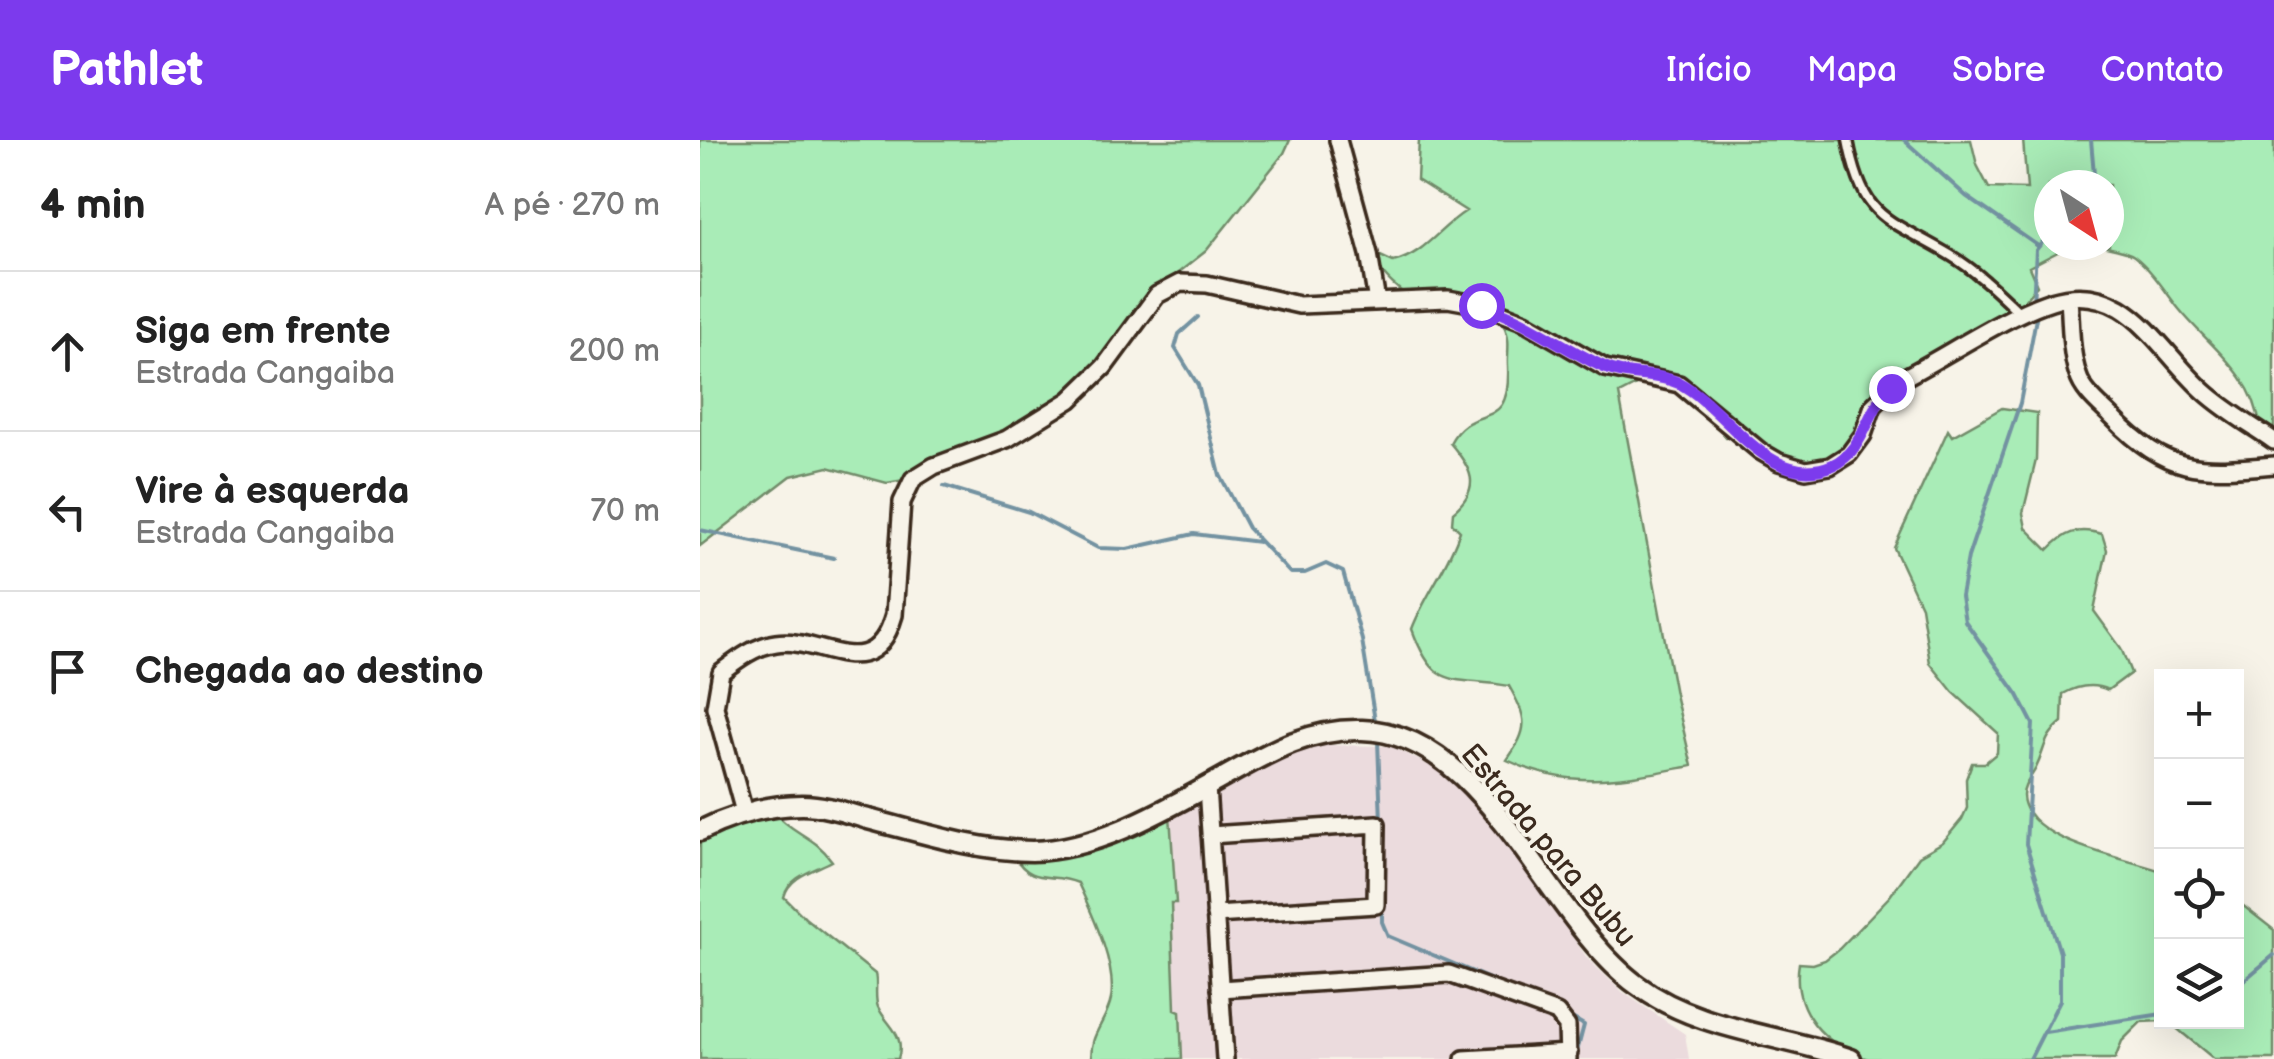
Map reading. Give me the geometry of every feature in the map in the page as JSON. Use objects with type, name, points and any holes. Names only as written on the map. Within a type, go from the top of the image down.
[{"type":"street","points":[[1338,140],[1369,254],[1377,302]]},
{"type":"street","points":[[744,812],[715,707],[721,672],[763,646],[779,642],[847,656],[866,652],[883,640],[894,615],[902,502],[913,479],[934,466],[1008,440],[1070,400],[1104,367],[1146,308],[1169,286],[1207,284],[1299,305],[1448,300],[1498,310],[1605,368],[1680,384],[1760,451],[1806,470],[1830,466],[1849,454],[1863,435],[1873,406],[1891,388],[2054,300],[2102,300],[2128,312],[2206,394],[2274,441]]},
{"type":"street","points":[[2069,298],[2078,377],[2089,394],[2152,453],[2182,467],[2200,469],[2274,465]]},
{"type":"street","name":"Estrada para Bubu","points":[[700,831],[744,812],[806,805],[992,847],[1036,851],[1088,842],[1308,736],[1361,730],[1388,732],[1420,744],[1454,766],[1605,957],[1637,986],[1673,1006],[1736,1028],[1851,1059]]},
{"type":"street","points":[[1208,787],[1225,1059]]},
{"type":"street","points":[[1210,834],[1376,824],[1376,906],[1216,916]]},
{"type":"street","points":[[1220,989],[1449,974],[1558,1012],[1567,1026],[1569,1056],[1464,1059]]},
{"type":"lane","points":[[1848,140],[1859,185],[1880,216],[1981,276],[2022,315]]},
{"type":"shaded area","points":[[1317,745],[1391,746],[1444,773],[1491,818],[1587,958],[1621,991],[1685,1034],[1689,1059],[1176,1059],[1163,824],[1264,765]]},
{"type":"green space","points":[[700,140],[1290,140],[1284,153],[1206,251],[1164,284],[1084,379],[1038,417],[904,480],[887,483],[828,467],[791,476],[700,546]]},
{"type":"green space","points":[[1419,140],[1971,140],[1977,165],[1989,188],[2027,189],[2023,140],[2274,140],[2274,438],[2260,427],[2249,392],[2229,362],[2147,268],[2124,251],[2124,170],[2034,170],[2034,260],[2042,260],[2029,267],[2037,286],[2014,312],[1861,419],[1856,459],[1837,470],[1804,469],[1743,438],[1726,437],[1702,407],[1678,391],[1642,382],[1619,394],[1692,766],[1598,779],[1530,770],[1507,760],[1523,724],[1520,707],[1509,686],[1459,680],[1438,672],[1420,649],[1412,629],[1455,544],[1460,531],[1452,523],[1453,512],[1471,486],[1468,469],[1450,443],[1469,422],[1489,415],[1503,402],[1508,347],[1505,328],[1498,319],[1477,310],[1416,302],[1390,281],[1376,262],[1374,253],[1393,262],[1414,253],[1466,211],[1417,180]]},
{"type":"green space","points":[[2002,408],[2037,413],[2036,460],[2023,513],[2026,528],[2048,550],[2060,539],[2085,531],[2102,534],[2107,550],[2094,611],[2121,648],[2131,673],[2108,690],[2085,686],[2063,694],[2062,722],[2048,739],[2023,796],[2028,812],[2059,837],[2154,869],[2154,1021],[2141,1022],[2122,1041],[2115,1059],[1868,1059],[1825,1036],[1800,996],[1799,963],[1825,960],[1839,949],[1890,896],[1919,856],[1943,842],[1967,808],[1966,779],[1972,763],[1985,763],[1997,753],[1998,733],[1953,692],[1930,663],[1921,606],[1894,548],[1948,430],[1952,436]]},
{"type":"green space","points":[[775,813],[832,861],[797,879],[784,897],[875,974],[877,1003],[900,1043],[898,1059],[700,1059],[700,820]]},
{"type":"green space","points":[[1170,815],[1176,903],[1171,903],[1175,1009],[1180,1011],[1182,1059],[1092,1059],[1093,1043],[1109,1007],[1112,986],[1096,924],[1078,883],[1035,875],[1014,856]]},
{"type":"green space","points":[[2244,906],[2274,930],[2274,1059],[2214,1059],[2178,1029],[2244,1029]]},
{"type":"waterway","points":[[1904,140],[1966,196],[2034,243]]},
{"type":"waterway","points":[[2091,140],[2094,170]]},
{"type":"waterway","points":[[2033,304],[2035,260]]},
{"type":"waterway","points":[[2030,1059],[2060,1000],[2060,953],[2026,844],[2033,724],[2018,695],[1965,621],[1961,596],[1968,557],[2020,403],[2037,313]]},
{"type":"waterway","points":[[1198,317],[1179,334],[1175,348],[1198,385],[1220,475],[1248,528],[1290,573],[1305,573],[1326,564],[1343,572],[1362,640],[1376,727]]},
{"type":"waterway","points":[[944,486],[1029,512],[1098,548],[1127,549],[1194,534],[1259,542]]},
{"type":"waterway","points":[[700,530],[834,558]]},
{"type":"waterway","points":[[1378,741],[1381,822]]},
{"type":"waterway","points":[[1382,906],[1382,922],[1388,936],[1511,988]]},
{"type":"waterway","points":[[2244,980],[2274,955]]},
{"type":"waterway","points":[[1565,1014],[1584,1025],[1575,1059]]},
{"type":"waterway","points":[[2045,1032],[2154,1015]]},
{"type":"route","points":[[1481,305],[1525,322],[1605,368],[1680,384],[1760,451],[1799,469],[1821,469],[1849,454],[1860,442],[1873,406],[1891,388]]}]
